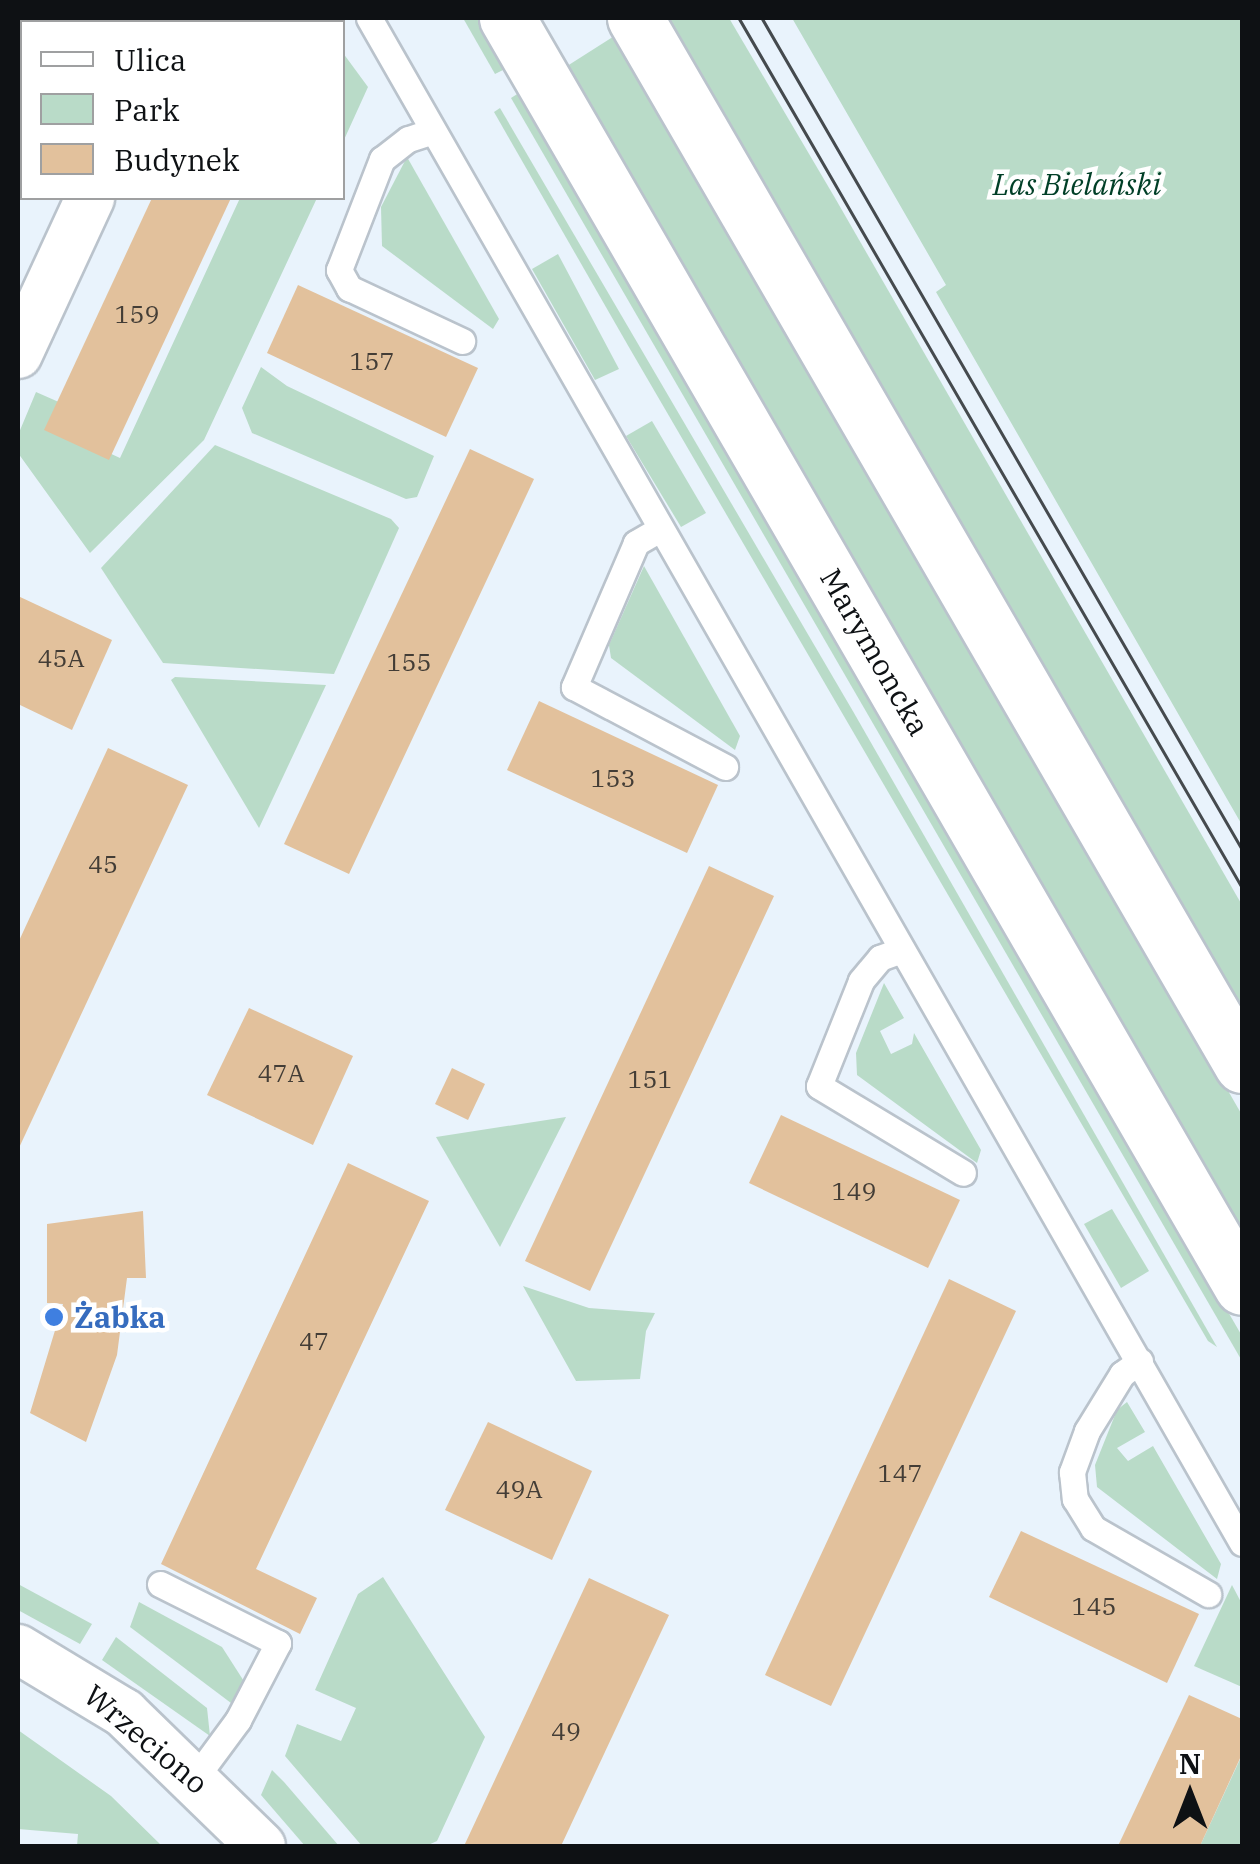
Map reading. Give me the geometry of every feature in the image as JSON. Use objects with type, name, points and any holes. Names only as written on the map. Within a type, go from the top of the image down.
[{"type":"main road","name":"Marymoncka","points":[[507,18],[1242,1287]]},
{"type":"main road","points":[[635,18],[1242,1065]]},
{"type":"street","points":[[18,354],[31,286],[89,200]]},
{"type":"street","name":"Wrzeciono","points":[[18,1649],[124,1713],[196,1778],[261,1846]]},
{"type":"lane","points":[[369,18],[899,950],[1242,1543]]},
{"type":"lane","points":[[433,132],[408,138],[382,159],[339,270],[349,288],[462,341]]},
{"type":"lane","points":[[660,529],[636,543],[574,687],[724,767]]},
{"type":"lane","points":[[899,950],[880,958],[861,981],[819,1086],[963,1172]]},
{"type":"lane","points":[[1140,1361],[1122,1374],[1087,1431],[1072,1472],[1075,1499],[1093,1528],[1208,1594]]},
{"type":"lane","points":[[160,1584],[278,1643],[238,1720],[196,1778]]},
{"type":"green space","points":[[463,18],[479,18],[509,67],[495,74]]},
{"type":"green space","points":[[667,18],[729,18],[835,198],[1242,905],[1242,1010]]},
{"type":"green space","name":"Las Bielański","points":[[792,18],[1242,18],[1242,825],[936,292],[946,285]]},
{"type":"green space","points":[[619,33],[1242,1115],[1242,1238],[564,68]]},
{"type":"green space","points":[[345,56],[368,87],[345,138]]},
{"type":"green space","points":[[522,91],[1242,1336],[1242,1361],[511,98]]},
{"type":"green space","points":[[500,108],[854,713],[1217,1347],[1208,1341],[630,349],[494,112]]},
{"type":"green space","points":[[407,157],[499,319],[493,329],[382,246],[381,207]]},
{"type":"green space","points":[[239,200],[316,200],[204,440],[90,553],[18,453],[18,435],[36,392],[61,403],[51,426],[120,458]]},
{"type":"green space","points":[[558,254],[619,369],[595,380],[532,269]]},
{"type":"green space","points":[[261,367],[287,386],[434,456],[417,497],[406,499],[252,433],[242,408]]},
{"type":"green space","points":[[652,421],[706,513],[681,527],[626,436]]},
{"type":"green space","points":[[215,445],[391,519],[399,528],[334,674],[163,663],[101,568]]},
{"type":"green space","points":[[644,566],[740,736],[735,750],[611,658],[609,645]]},
{"type":"green space","points":[[175,677],[326,685],[259,828],[171,680]]},
{"type":"green space","points":[[884,983],[904,1018],[880,1031],[891,1054],[912,1044],[914,1033],[981,1150],[977,1163],[857,1075],[856,1053]]},
{"type":"green space","points":[[566,1117],[500,1247],[436,1137]]},
{"type":"green space","points":[[1112,1209],[1149,1271],[1121,1288],[1084,1224]]},
{"type":"green space","points":[[523,1286],[589,1308],[655,1313],[646,1331],[640,1379],[576,1381]]},
{"type":"green space","points":[[1127,1402],[1145,1432],[1117,1448],[1128,1461],[1153,1446],[1221,1564],[1217,1579],[1097,1487],[1095,1465],[1117,1410]]},
{"type":"green space","points":[[383,1577],[485,1737],[437,1841],[426,1846],[362,1846],[285,1756],[297,1724],[341,1741],[356,1708],[315,1690],[358,1594]]},
{"type":"green space","points":[[18,1584],[92,1624],[80,1644],[18,1610]]},
{"type":"green space","points":[[1232,1585],[1242,1604],[1242,1687],[1194,1666]]},
{"type":"green space","points":[[139,1602],[222,1647],[247,1686],[235,1706],[130,1627]]},
{"type":"green space","points":[[116,1637],[207,1708],[210,1736],[102,1660]]},
{"type":"green space","points":[[18,1730],[111,1796],[162,1846],[77,1846],[78,1834],[18,1829]]},
{"type":"green space","points":[[1242,1755],[1242,1846],[1200,1846]]},
{"type":"green space","points":[[272,1770],[339,1846],[305,1846],[261,1795]]},
{"type":"building","points":[[151,200],[230,200],[109,460],[44,430]]},
{"type":"building","points":[[298,285],[478,368],[446,437],[267,353]]},
{"type":"building","points":[[470,449],[534,479],[349,874],[284,844]]},
{"type":"building","points":[[18,596],[112,640],[72,730],[18,704]]},
{"type":"building","points":[[539,701],[718,785],[687,853],[507,770]]},
{"type":"building","points":[[108,748],[188,785],[18,1150],[18,943]]},
{"type":"building","points":[[709,866],[774,896],[590,1291],[525,1261]]},
{"type":"building","points":[[249,1008],[353,1056],[313,1145],[207,1095]]},
{"type":"building","points":[[452,1068],[485,1084],[468,1120],[435,1104]]},
{"type":"building","points":[[781,1115],[960,1200],[928,1268],[749,1183]]},
{"type":"building","points":[[348,1163],[429,1201],[256,1569],[317,1598],[300,1634],[161,1564]]},
{"type":"building","points":[[143,1211],[146,1278],[127,1278],[117,1355],[86,1442],[30,1413],[63,1304],[47,1303],[47,1224]]},
{"type":"building","points":[[949,1279],[1016,1311],[831,1706],[765,1675]]},
{"type":"building","points":[[488,1422],[592,1471],[552,1560],[445,1510]]},
{"type":"building","points":[[1021,1531],[1199,1614],[1167,1683],[989,1597]]},
{"type":"building","points":[[589,1578],[669,1615],[561,1846],[464,1846]]},
{"type":"building","points":[[1189,1695],[1242,1719],[1242,1754],[1200,1846],[1118,1846]]},
{"type":"tram line","points":[[739,18],[1242,887]]},
{"type":"tram line","points":[[762,18],[1242,849]]},
{"type":"place","name":"Żabka","points":[[54,1317]]}]
